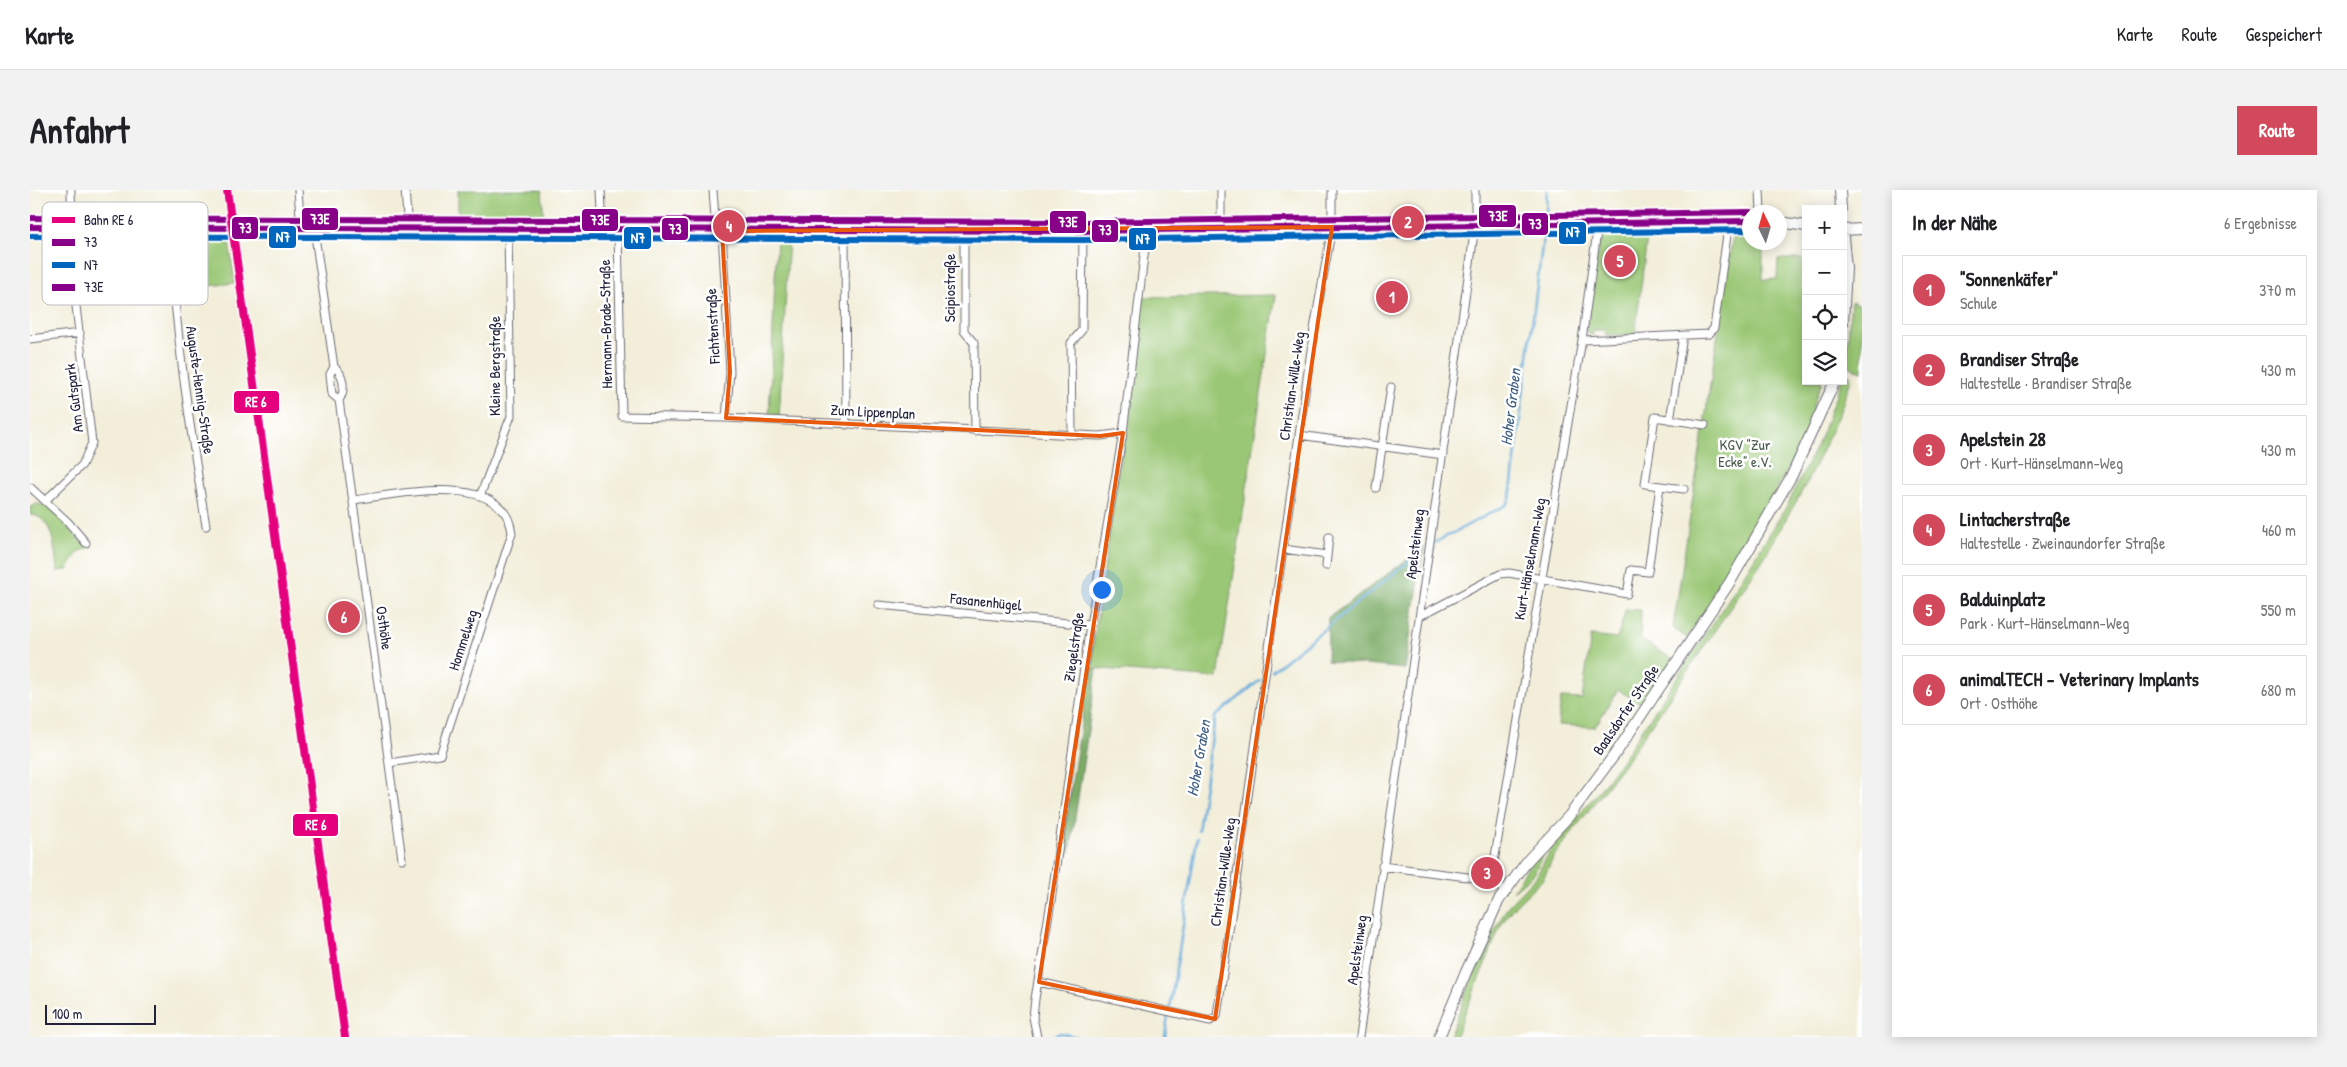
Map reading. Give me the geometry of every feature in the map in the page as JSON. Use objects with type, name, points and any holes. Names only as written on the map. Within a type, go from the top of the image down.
[{"type":"street","points":[[298,190],[301,228]]},
{"type":"street","points":[[405,190],[408,229]]},
{"type":"street","points":[[601,190],[604,231]]},
{"type":"street","name":"Fichtenstraße","points":[[713,190],[719,231],[730,372],[726,418]]},
{"type":"street","points":[[1220,190],[1221,229]]},
{"type":"street","name":"Christian-Wille-Weg","points":[[1039,982],[1210,1021],[1217,1016],[1314,329],[1332,227],[1332,190]]},
{"type":"street","name":"Apelsteinweg","points":[[1358,1037],[1475,225],[1475,190]]},
{"type":"street","points":[[1760,190],[1761,205]]},
{"type":"street","points":[[1840,190],[1841,205]]},
{"type":"street","points":[[1582,340],[1709,334],[1714,328],[1729,221]]},
{"type":"street","points":[[208,227],[604,231],[1147,231],[1742,221]]},
{"type":"street","points":[[1787,223],[1802,225]]},
{"type":"street","name":"Kurt-Hänselmann-Weg","points":[[1490,880],[1582,340],[1598,224]]},
{"type":"street","name":"Osthöhe","points":[[314,229],[334,366],[330,374],[332,394],[339,400]]},
{"type":"street","points":[[1847,230],[1862,229]]},
{"type":"street","name":"Kleine Bergstraße","points":[[480,496],[511,416],[508,230]]},
{"type":"street","name":"Hermann-Brade-Straße","points":[[618,231],[622,416]]},
{"type":"street","points":[[845,231],[846,425]]},
{"type":"street","name":"Scipiostraße","points":[[964,231],[964,331],[974,343],[975,430]]},
{"type":"street","points":[[1072,434],[1071,344],[1082,330],[1083,231]]},
{"type":"street","name":"Ziegelstraße","points":[[1038,1037],[1034,1017],[1090,625],[1123,433],[1147,231]]},
{"type":"street","points":[[1844,250],[1846,268],[1845,295]]},
{"type":"street","name":"Am Gutspark","points":[[45,502],[82,465],[91,449],[92,432],[76,305]]},
{"type":"street","name":"Auguste-Hennig-Straße","points":[[175,305],[206,526]]},
{"type":"street","points":[[30,339],[80,333]]},
{"type":"street","points":[[1670,420],[1683,336]]},
{"type":"street","name":"Osthöhe","points":[[334,366],[340,372],[344,392],[339,400],[402,859]]},
{"type":"street","name":"Baalsdorfer Straße","points":[[1830,393],[1831,385]]},
{"type":"street","name":"Baalsdorfer Straße","points":[[1439,1037],[1489,919],[1505,890],[1528,860],[1569,816],[1618,750],[1730,582],[1792,475],[1834,385]]},
{"type":"street","points":[[1376,488],[1392,387]]},
{"type":"street","name":"Zum Lippenplan","points":[[622,416],[726,418],[1100,436],[1123,433]]},
{"type":"street","points":[[1684,489],[1646,484],[1655,418],[1705,425]]},
{"type":"street","points":[[1299,435],[1442,454]]},
{"type":"street","points":[[1420,616],[1500,574],[1509,573],[1627,594],[1632,570],[1648,572],[1660,486]]},
{"type":"street","points":[[30,487],[68,522],[86,543]]},
{"type":"street","points":[[353,500],[443,490],[480,496]]},
{"type":"street","name":"Hommelweg","points":[[389,763],[440,755],[512,533],[504,510],[493,501],[480,496]]},
{"type":"street","points":[[1326,566],[1329,538]]},
{"type":"street","points":[[1283,549],[1327,555]]},
{"type":"street","name":"Fasanenhügel","points":[[878,605],[1090,625]]},
{"type":"street","points":[[1382,866],[1490,880],[1505,890]]},
{"type":"highlighted area","points":[[1332,227],[1215,1019],[1039,982],[1123,433],[1100,436],[726,418],[730,372],[722,231]]},
{"type":"green space","points":[[458,190],[542,190],[544,222],[535,221],[528,226],[475,226],[475,221],[461,220],[458,225]]},
{"type":"green space","name":"KGV \"Zur Ecke\" e.V.","points":[[1734,228],[1742,228],[1742,250],[1763,250],[1763,280],[1777,279],[1778,259],[1802,259],[1802,385],[1820,385],[1813,405],[1812,424],[1754,532],[1721,588],[1687,638],[1673,628]]},
{"type":"green space","points":[[1601,230],[1648,230],[1635,335],[1606,335],[1605,330],[1593,330],[1593,336],[1586,331]]},
{"type":"green space","points":[[228,235],[235,283],[208,286],[208,236]]},
{"type":"green space","points":[[777,236],[789,236],[779,418],[769,417]]},
{"type":"green space","points":[[1276,295],[1218,678],[1090,668],[1143,297]]},
{"type":"green space","points":[[1851,302],[1862,306],[1862,371],[1852,368],[1847,363]]},
{"type":"green space","points":[[1847,374],[1850,375],[1851,380],[1827,440],[1805,486],[1764,558],[1628,759],[1554,856],[1543,879],[1512,909],[1501,925],[1455,1037],[1449,1037],[1484,949],[1508,906],[1536,877],[1552,847],[1599,791],[1624,757],[1732,594],[1788,504],[1821,436],[1840,385],[1847,385]]},
{"type":"green space","points":[[36,504],[44,505],[51,509],[77,537],[91,547],[79,551],[67,570],[57,571],[54,545],[49,528],[44,521],[30,515],[30,507]]},
{"type":"green space","points":[[1424,547],[1405,669],[1327,661],[1328,618]]},
{"type":"green space","points":[[1626,609],[1641,610],[1640,639],[1673,659],[1643,705],[1618,690],[1595,727],[1558,725],[1561,698],[1582,699],[1591,636],[1617,639]]},
{"type":"green space","points":[[1090,668],[1097,669],[1070,852],[1061,851]]},
{"type":"green space","points":[[1546,847],[1534,874],[1513,891],[1528,867]]},
{"type":"waterway","name":"Hoher Graben","points":[[1546,215],[1547,190]]},
{"type":"waterway","name":"Hoher Graben","points":[[1434,543],[1506,505],[1510,499],[1544,230]]},
{"type":"waterway","name":"Hoher Graben","points":[[1272,671],[1422,551]]},
{"type":"waterway","name":"Hoher Graben","points":[[1198,831],[1215,717],[1260,680]]},
{"type":"waterway","name":"Hoher Graben","points":[[1170,1007],[1197,838]]},
{"type":"waterway","name":"Hoher Graben","points":[[1165,1037],[1168,1015]]},
{"type":"waterway","name":"Hoher Graben","points":[[1052,1037],[1060,1033],[1078,1037]]},
{"type":"transit line","points":[[227,190],[345,1037]]},
{"type":"transit line","name":"73E","points":[[208,219],[1083,222],[1742,212]]},
{"type":"transit line","name":"73E","points":[[30,218],[42,218]]},
{"type":"transit line","name":"73","points":[[208,228],[1083,231],[1742,221]]},
{"type":"transit line","name":"73","points":[[30,227],[42,227]]},
{"type":"transit line","name":"N7","points":[[208,237],[1083,240],[1742,230]]},
{"type":"transit line","name":"N7","points":[[30,236],[42,236]]},
{"type":"place","name":"Brandiser Straße","points":[[1408,222]]},
{"type":"place","name":"Lintacherstraße","points":[[729,226]]},
{"type":"place","name":"Balduinplatz","points":[[1620,261]]},
{"type":"place","name":"\"Sonnenkäfer\"","points":[[1392,297]]},
{"type":"place","name":"animalTECH - Veterinary Implants","points":[[344,617]]},
{"type":"place","name":"Apelstein 28","points":[[1487,873]]}]
